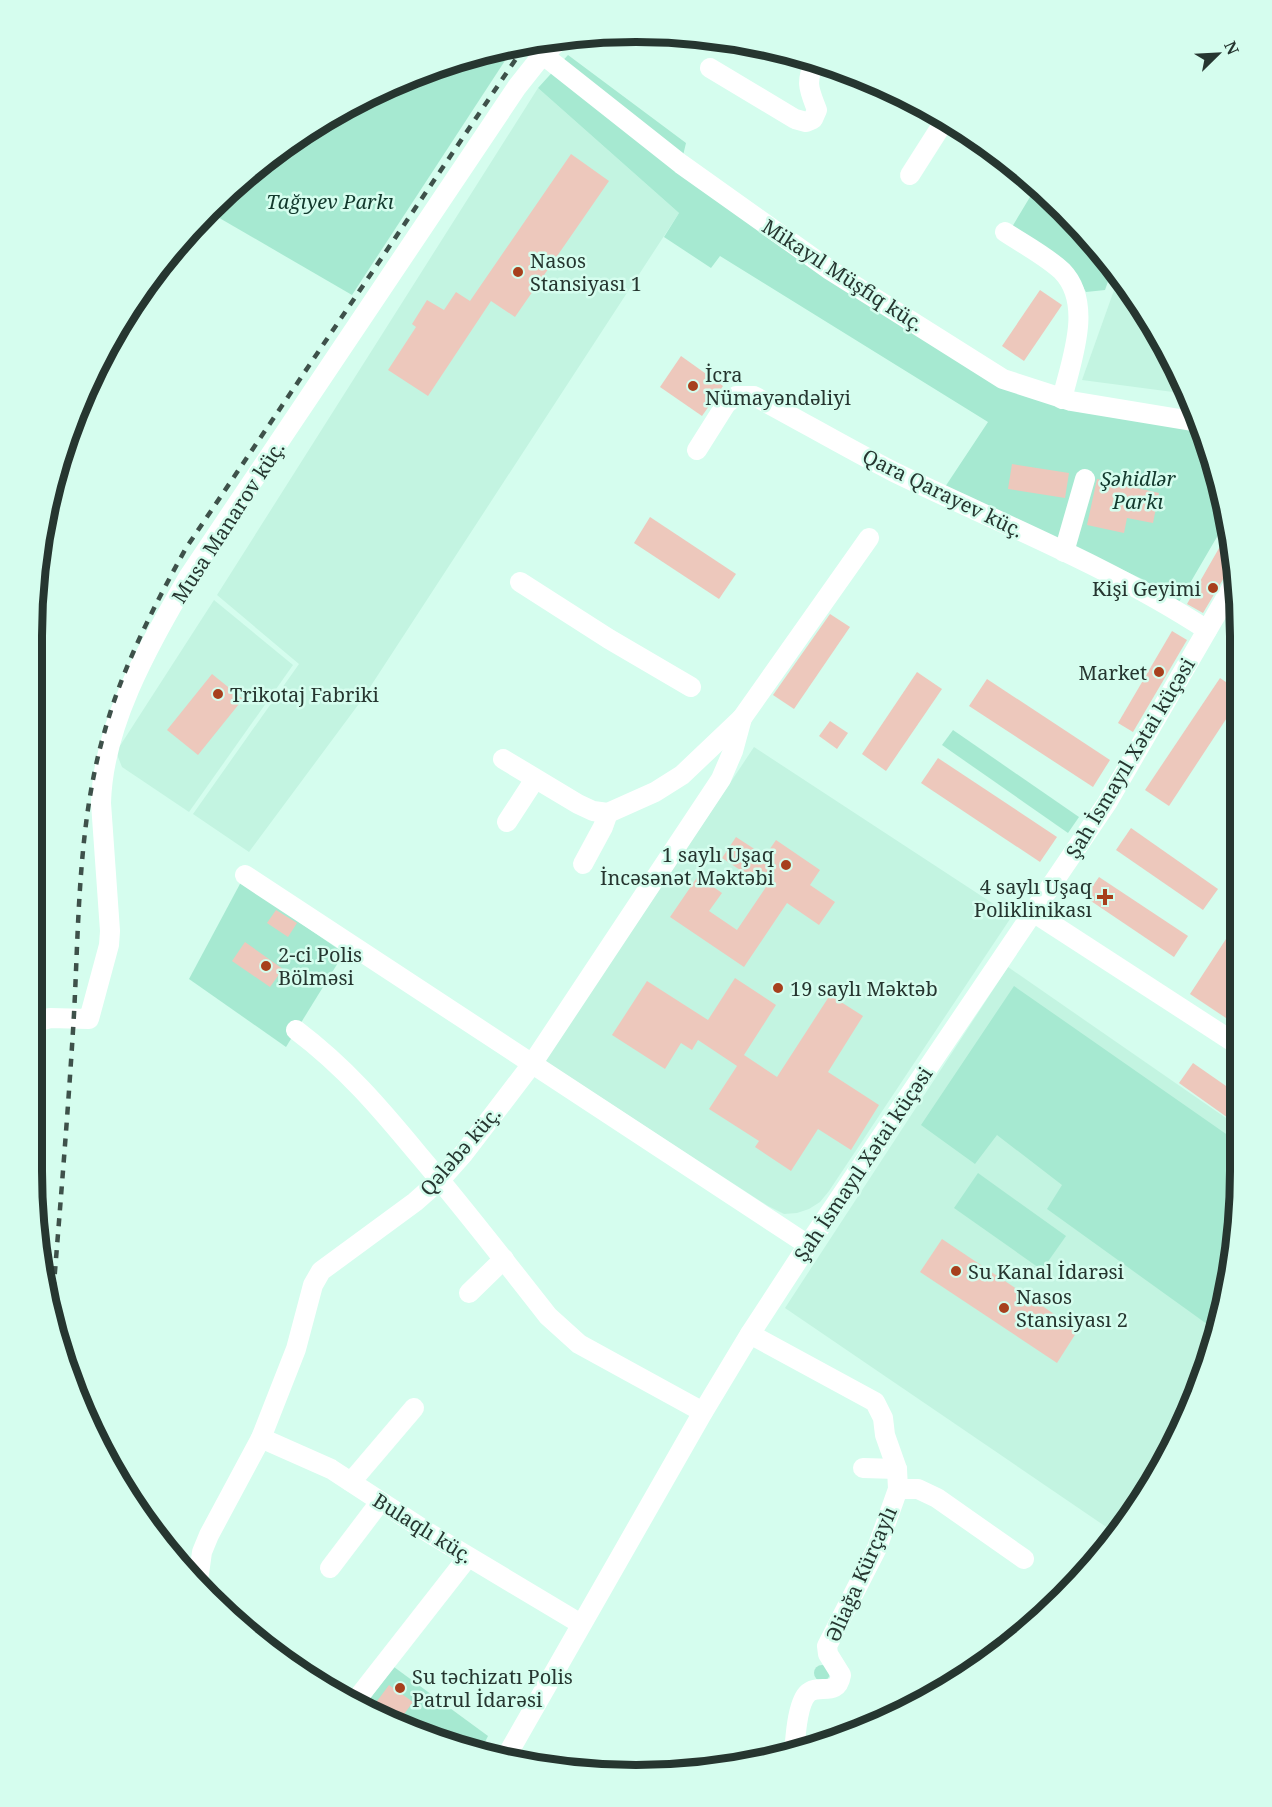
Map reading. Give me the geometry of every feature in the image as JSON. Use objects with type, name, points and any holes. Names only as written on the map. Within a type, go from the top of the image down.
[{"type":"street","name":"Musa Manarov küç.","points":[[42,1020],[50,1018],[89,1019],[104,967],[110,931],[101,803],[102,783],[117,724],[135,677],[158,630],[189,576],[517,87],[550,62],[557,47]]},
{"type":"street","name":"Mikayıl Müşfiq küç.","points":[[537,50],[681,164],[830,270],[1003,379],[1062,399],[1189,421]]},
{"type":"street","points":[[710,68],[795,119],[806,122],[813,119],[817,110],[808,88],[808,77],[812,69]]},
{"type":"street","points":[[910,175],[941,127]]},
{"type":"street","points":[[1005,232],[1054,265],[1069,281],[1075,294],[1079,324],[1062,399]]},
{"type":"street","name":"Qara Qarayev küç.","points":[[697,450],[726,404],[736,396],[754,396],[893,471],[1165,603],[1207,630]]},
{"type":"street","points":[[1064,552],[1085,479]]},
{"type":"street","points":[[503,759],[578,804],[593,811],[608,813],[646,796],[682,775],[742,718],[869,538]]},
{"type":"street","points":[[520,582],[609,639],[691,687]]},
{"type":"street","name":"Şah İsmayıl Xətai küçəsi","points":[[509,1751],[750,1334],[1107,803],[1229,593]]},
{"type":"street","name":"Qələbə küç.","points":[[199,1573],[201,1552],[208,1535],[261,1438],[296,1349],[313,1285],[321,1271],[415,1202],[440,1180],[464,1153],[532,1064],[721,779],[731,757],[742,718]]},
{"type":"street","points":[[507,822],[535,779]]},
{"type":"street","points":[[583,864],[608,813]]},
{"type":"street","points":[[245,875],[808,1245]]},
{"type":"street","points":[[1033,912],[1230,1040]]},
{"type":"street","points":[[296,1030],[342,1067],[440,1180],[548,1316],[565,1334],[579,1344],[703,1412]]},
{"type":"street","points":[[469,1293],[504,1258]]},
{"type":"street","name":"Əliağa Kürçaylı","points":[[750,1334],[875,1402],[883,1418],[885,1435],[897,1469],[898,1489],[877,1548],[827,1646],[828,1654],[841,1675],[840,1681],[832,1689],[813,1690],[807,1694],[801,1706],[795,1744]]},
{"type":"street","points":[[351,1482],[414,1408]]},
{"type":"street","name":"Bulaqlı küç.","points":[[261,1438],[315,1461],[468,1557],[581,1624]]},
{"type":"street","points":[[863,1468],[897,1469]]},
{"type":"street","points":[[898,1489],[918,1490],[937,1498],[1024,1559]]},
{"type":"street","points":[[330,1568],[380,1502]]},
{"type":"street","points":[[359,1696],[468,1557]]},
{"type":"shaded area","name":"Nasos Stansiyası 1","points":[[538,88],[679,213],[361,701],[249,852],[193,814],[299,664],[217,595]]},
{"type":"shaded area","points":[[1116,286],[1150,339],[1178,393],[1082,380]]},
{"type":"shaded area","points":[[214,600],[293,665],[189,812],[122,767],[116,752]]},
{"type":"shaded area","name":"19 saylı Məktəb","points":[[754,747],[1012,916],[829,1191],[820,1202],[797,1213],[784,1214],[768,1206],[545,1061]]},
{"type":"shaded area","name":"Nasos Stansiyası 2","points":[[1008,967],[1230,1121],[1229,1210],[1219,1287],[1210,1325],[1185,1398],[1169,1434],[1130,1501],[1110,1529],[785,1308]]},
{"type":"green space","name":"Şəhidlər Parkı","points":[[568,55],[686,143],[681,164],[1003,379],[1188,416],[1210,482],[1221,531],[1179,602],[1142,579],[945,487],[988,422],[720,256],[711,268],[664,237],[679,213],[538,88]]},
{"type":"green space","name":"Tağıyev Parkı","points":[[508,56],[352,295],[216,216],[274,165],[306,142],[373,103],[445,74]]},
{"type":"green space","points":[[1032,193],[1083,244],[1107,274],[1109,277],[1105,290],[1086,292],[1074,271],[1012,227]]},
{"type":"green space","points":[[953,730],[1079,817],[1068,833],[942,745]]},
{"type":"green space","name":"2-ci Polis Bölməsi","points":[[241,882],[344,953],[286,1047],[189,979]]},
{"type":"green space","points":[[1014,986],[1230,1137],[1229,1210],[1225,1249],[1210,1326],[1047,1209],[1062,1185],[997,1135],[975,1164],[921,1125]]},
{"type":"green space","points":[[978,1173],[1066,1236],[1042,1270],[954,1208]]},
{"type":"green space","points":[[819,1665],[825,1665],[830,1673],[828,1679],[819,1681],[814,1676],[814,1670]]},
{"type":"green space","name":"Su təchizatı Polis Patrul İdarəsi","points":[[394,1667],[488,1736],[482,1745],[409,1720],[368,1701]]},
{"type":"building","points":[[571,154],[609,181],[515,317],[491,301],[428,396],[388,370],[416,327],[412,324],[427,300],[444,310],[456,292],[470,301]]},
{"type":"building","points":[[1040,290],[1062,305],[1024,361],[1002,346]]},
{"type":"building","points":[[681,356],[723,386],[702,416],[660,387]]},
{"type":"building","points":[[1012,464],[1069,473],[1065,498],[1008,489]]},
{"type":"building","points":[[1097,479],[1159,493],[1153,523],[1127,518],[1124,533],[1087,525]]},
{"type":"building","points":[[650,517],[736,574],[719,599],[634,543]]},
{"type":"building","points":[[1222,542],[1227,575],[1203,613],[1187,604]]},
{"type":"building","points":[[830,614],[850,627],[794,709],[773,695]]},
{"type":"building","points":[[1172,631],[1187,640],[1133,732],[1118,723]]},
{"type":"building","points":[[917,672],[942,689],[886,771],[862,754]]},
{"type":"building","points":[[212,674],[243,699],[198,755],[167,730]]},
{"type":"building","points":[[1220,678],[1230,685],[1230,713],[1169,806],[1145,790]]},
{"type":"building","points":[[987,679],[1110,760],[1093,787],[969,706]]},
{"type":"building","points":[[830,721],[848,733],[837,749],[819,736]]},
{"type":"building","points":[[938,758],[1057,837],[1040,862],[921,783]]},
{"type":"building","points":[[1131,828],[1218,889],[1203,910],[1116,850]]},
{"type":"building","points":[[736,837],[765,856],[776,840],[820,870],[810,885],[835,902],[819,925],[787,903],[744,967],[670,917],[698,876],[722,893],[709,911],[737,930],[766,887],[722,858]]},
{"type":"building","points":[[1099,877],[1188,936],[1174,957],[1085,897]]},
{"type":"building","points":[[276,910],[297,923],[288,937],[267,923]]},
{"type":"building","points":[[1226,939],[1230,942],[1230,1021],[1190,994]]},
{"type":"building","points":[[245,942],[283,969],[270,987],[232,961]]},
{"type":"building","points":[[735,978],[776,1005],[744,1055],[777,1077],[830,995],[863,1016],[828,1072],[879,1105],[851,1150],[818,1129],[791,1171],[755,1147],[759,1141],[709,1109],[737,1066],[698,1040],[692,1050],[681,1043],[665,1069],[612,1035],[647,981],[708,1020]]},
{"type":"building","points":[[1193,1063],[1230,1089],[1230,1119],[1179,1083]]},
{"type":"building","points":[[942,1239],[1078,1330],[1057,1363],[920,1272]]},
{"type":"building","points":[[389,1685],[413,1702],[402,1717],[374,1705]]},
{"type":"railway","points":[[54,1289],[69,1091],[81,871],[89,800],[112,706],[151,614],[186,548],[520,53]]},
{"type":"place","name":"Nasos Stansiyası 1","points":[[518,272]]},
{"type":"place","name":"İcra Nümayəndəliyi","points":[[693,386]]},
{"type":"place","name":"Kişi Geyimi","points":[[1213,588]]},
{"type":"place","name":"Market","points":[[1159,672]]},
{"type":"place","name":"Trikotaj Fabriki","points":[[218,694]]},
{"type":"place","name":"1 saylı Uşaq İncəsənət Məktəbi","points":[[786,865]]},
{"type":"place","name":"4 saylı Uşaq Poliklinikası","points":[[1105,897]]},
{"type":"place","name":"2-ci Polis Bölməsi","points":[[266,966]]},
{"type":"place","name":"19 saylı Məktəb","points":[[778,988]]},
{"type":"place","name":"Su Kanal İdarəsi","points":[[956,1271]]},
{"type":"place","name":"Nasos Stansiyası 2","points":[[1004,1308]]},
{"type":"place","name":"Su təchizatı Polis Patrul İdarəsi","points":[[400,1688]]}]
